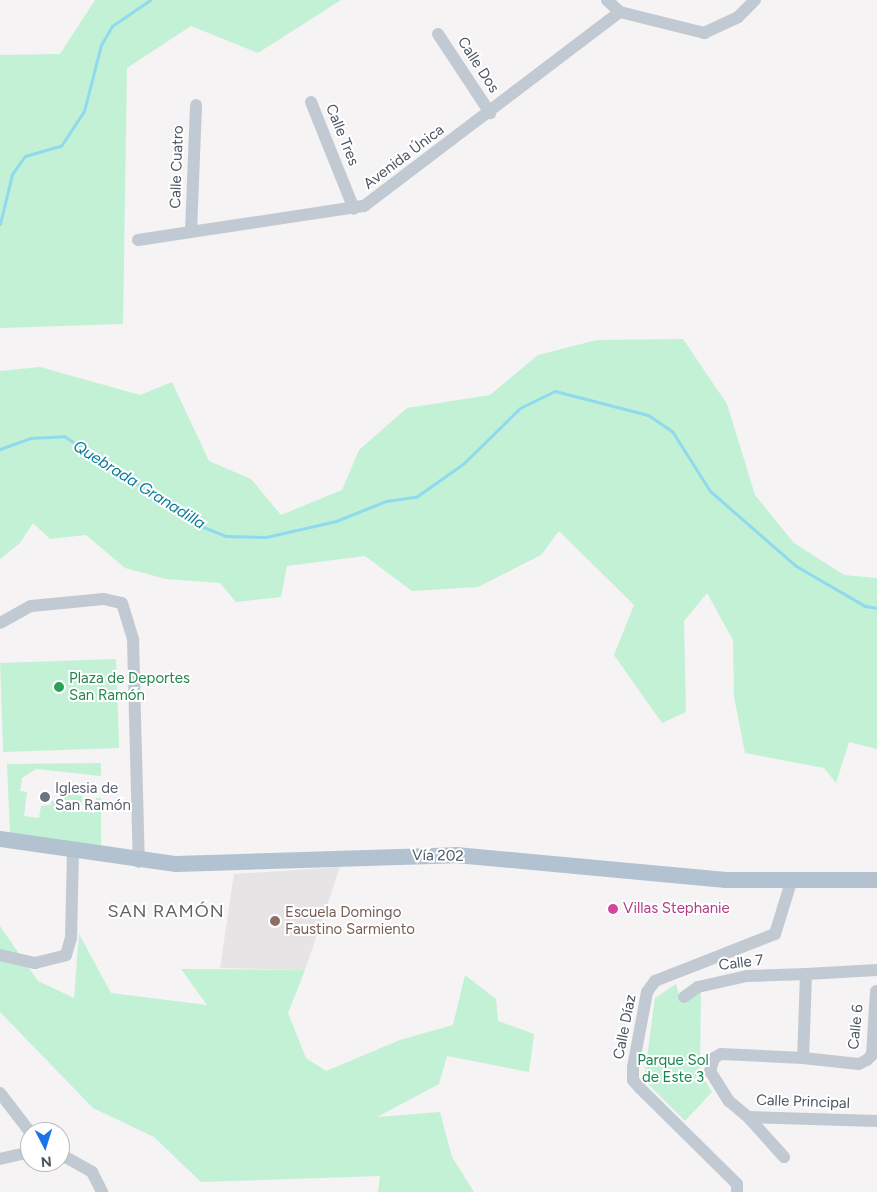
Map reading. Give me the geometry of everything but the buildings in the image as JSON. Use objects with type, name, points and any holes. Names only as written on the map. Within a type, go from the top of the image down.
[{"type":"main road","name":"Vía 202","points":[[0,839],[139,862],[456,855],[726,880],[791,882],[877,880]]},
{"type":"street","points":[[607,0],[620,12],[704,33],[738,16],[755,0]]},
{"type":"street","name":"Avenida Única","points":[[138,240],[354,209],[372,202],[620,12]]},
{"type":"street","name":"Calle Dos","points":[[438,34],[490,113]]},
{"type":"street","name":"Calle Tres","points":[[311,102],[354,209]]},
{"type":"street","name":"Calle Cuatro","points":[[191,231],[196,105]]},
{"type":"street","points":[[0,623],[31,606],[104,599],[122,603],[133,640],[139,862]]},
{"type":"street","points":[[0,955],[35,963],[66,954],[71,938],[73,850]]},
{"type":"street","name":"Calle Díaz","points":[[737,1192],[737,1184],[633,1080],[633,1067],[647,992],[655,982],[775,934],[791,882]]},
{"type":"street","points":[[803,1058],[806,974],[877,970]]},
{"type":"street","name":"Calle 7","points":[[684,996],[698,987],[747,976],[806,974]]},
{"type":"street","name":"Calle 6","points":[[803,1058],[859,1064],[867,1060],[872,1055],[876,991]]},
{"type":"street","name":"Calle Principal","points":[[803,1058],[721,1054],[714,1058],[710,1071],[714,1080],[748,1117],[877,1121]]},
{"type":"street","points":[[0,1093],[22,1122]]},
{"type":"street","points":[[748,1117],[784,1157]]},
{"type":"street","points":[[0,1159],[20,1154]]},
{"type":"street","points":[[70,1160],[92,1172],[102,1192]]},
{"type":"shaded area","name":"Escuela Domingo Faustino Sarmiento","points":[[340,867],[305,970],[220,968],[234,874]]},
{"type":"green space","points":[[95,0],[341,0],[258,53],[191,26],[127,68],[123,324],[0,328],[0,55],[60,54]]},
{"type":"green space","points":[[683,339],[727,404],[755,495],[794,543],[844,575],[877,578],[877,749],[849,742],[836,783],[824,768],[745,753],[734,697],[733,640],[707,593],[684,621],[686,712],[662,723],[614,655],[634,605],[559,531],[541,555],[478,587],[412,591],[365,556],[287,566],[281,597],[236,602],[220,583],[166,579],[125,568],[86,535],[50,539],[33,523],[20,543],[0,559],[0,371],[40,367],[140,395],[172,382],[209,461],[251,479],[281,515],[342,490],[359,450],[407,408],[490,395],[538,355],[597,340]]},
{"type":"green space","name":"Plaza de Deportes San Ramón","points":[[116,659],[119,748],[3,752],[0,663]]},
{"type":"green space","points":[[101,763],[101,776],[36,769],[22,778],[20,791],[27,792],[24,816],[39,818],[41,806],[51,805],[51,801],[62,803],[64,793],[83,796],[80,811],[94,813],[96,798],[101,798],[101,849],[10,834],[7,764]]},
{"type":"green space","points":[[0,926],[38,981],[74,998],[79,934],[111,993],[207,1005],[181,969],[305,970],[288,1013],[306,1058],[326,1071],[400,1040],[453,1025],[465,975],[496,999],[498,1021],[534,1034],[529,1072],[447,1056],[439,1084],[377,1117],[440,1112],[452,1157],[474,1192],[378,1192],[380,1176],[201,1182],[154,1137],[93,1108],[0,1012]]},
{"type":"green space","name":"Parque Sol de Este 3","points":[[676,984],[681,1002],[701,992],[700,1072],[712,1092],[685,1121],[644,1080],[655,998]]},
{"type":"waterway","points":[[0,224],[12,174],[25,156],[61,146],[84,111],[101,45],[112,26],[150,0]]},
{"type":"waterway","name":"Quebrada Granadilla","points":[[0,449],[30,438],[64,436],[201,526],[226,536],[266,537],[336,521],[386,501],[416,497],[464,463],[520,408],[555,391],[648,415],[672,431],[710,491],[796,566],[865,606],[877,608]]},
{"type":"place","name":"Plaza de Deportes San Ramón","points":[[59,687]]},
{"type":"place","name":"Iglesia de San Ramón","points":[[45,797]]},
{"type":"place","name":"Villas Stephanie","points":[[613,909]]},
{"type":"place","name":"Escuela Domingo Faustino Sarmiento","points":[[275,921]]},
{"type":"district","name":"SAN RAMÓN","points":[[166,911]]}]
